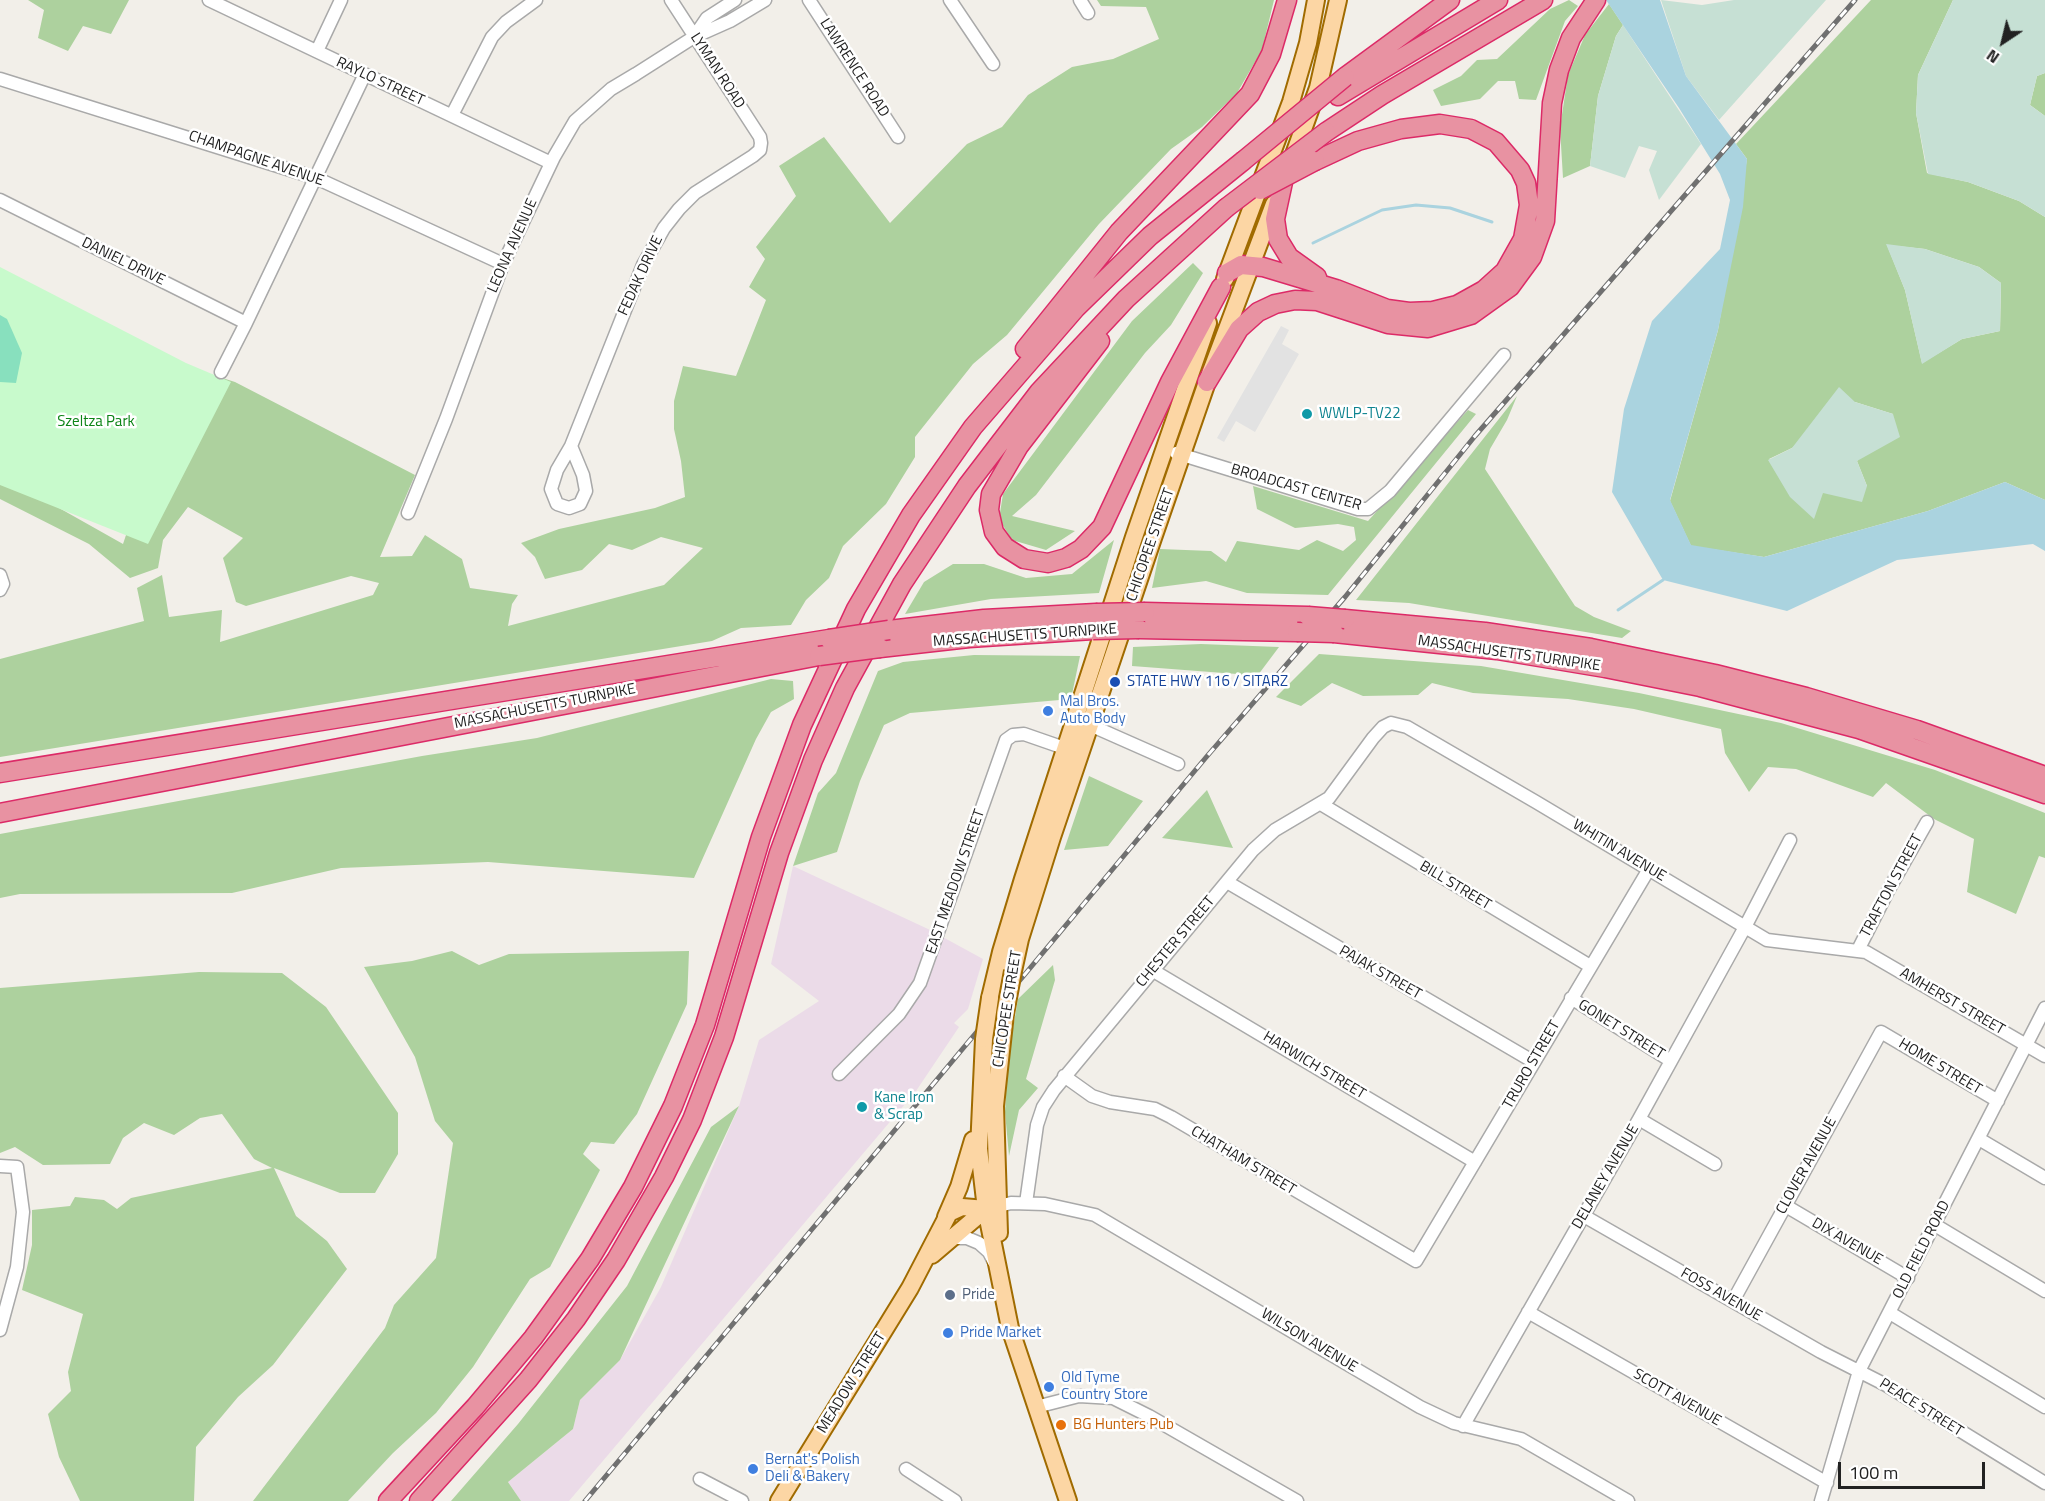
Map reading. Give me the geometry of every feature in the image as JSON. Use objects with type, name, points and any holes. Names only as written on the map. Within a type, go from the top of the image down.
[{"type":"highway","points":[[388,1501],[475,1407],[533,1338],[590,1259],[633,1187],[673,1106],[705,1025],[770,808],[818,686],[882,561],[1018,358],[1088,267],[1135,214],[1250,94],[1271,54],[1287,0]]},
{"type":"highway","points":[[956,451],[1006,386],[1098,286],[1150,236],[1345,77],[1450,0]]},
{"type":"highway","points":[[1242,161],[1338,96],[1498,0]]},
{"type":"highway","points":[[419,1501],[521,1388],[576,1319],[616,1260],[664,1177],[692,1120],[724,1037],[779,854],[813,760],[845,688],[902,584],[967,486],[1024,410],[1067,360],[1156,270],[1226,208],[1326,132],[1382,95],[1543,0]]},
{"type":"highway","points":[[1207,382],[1239,329],[1258,312],[1275,304],[1295,300],[1317,301],[1388,324],[1416,328],[1461,319],[1501,295],[1526,267],[1541,233],[1547,204],[1554,93],[1563,59],[1575,31],[1596,0]]},
{"type":"highway","points":[[1226,208],[1315,161],[1386,132],[1428,125],[1453,125],[1480,132],[1503,148],[1520,170],[1528,194],[1529,217],[1519,249],[1496,280],[1471,298],[1445,309],[1409,312],[1369,304],[1336,289],[1301,267],[1281,245],[1275,219],[1283,182]]},
{"type":"highway","points":[[1156,270],[1041,417],[994,485],[990,502],[992,525],[1001,543],[1019,557],[1036,562],[1060,561],[1081,549],[1102,527],[1170,382],[1224,280],[1236,266],[1250,265],[1336,289]]},
{"type":"highway","name":"MASSACHUSETTS TURNPIKE","points":[[0,773],[889,630],[984,619],[1094,622],[1308,616],[1485,632],[1592,648],[1715,674],[1806,697],[1917,730],[2045,776]]},
{"type":"highway","name":"MASSACHUSETTS TURNPIKE","points":[[1142,620],[1334,633],[1497,650],[1605,668],[1700,687],[1887,738],[2045,794]]},
{"type":"highway","name":"MASSACHUSETTS TURNPIKE","points":[[0,813],[638,688],[819,656],[1094,622]]},
{"type":"main road","name":"CHICOPEE STREET","points":[[1068,1501],[1010,1328],[999,1279],[992,1207],[995,1106],[1005,1014],[1023,931],[1073,751],[1075,719],[1164,449],[1291,102],[1308,43],[1316,0]]},
{"type":"main road","name":"CHICOPEE STREET","points":[[992,1207],[980,1174],[979,1113],[984,1039],[990,998],[1007,928],[1073,751],[1091,725],[1207,382],[1318,88],[1338,0]]},
{"type":"main road","name":"MEADOW STREET","points":[[779,1501],[924,1264],[966,1167],[979,1113]]},
{"type":"main road","points":[[945,1219],[957,1208],[992,1207]]},
{"type":"main road","name":"MEADOW STREET","points":[[924,1264],[946,1240],[992,1207]]},
{"type":"street","name":"RAYLO STREET","points":[[209,0],[364,76],[551,163]]},
{"type":"street","points":[[316,51],[341,0]]},
{"type":"street","points":[[452,116],[492,37],[506,22],[537,0]]},
{"type":"street","name":"LYMAN ROAD","points":[[670,0],[760,137],[761,143]]},
{"type":"street","points":[[694,37],[707,18],[735,0]]},
{"type":"street","points":[[694,37],[730,21],[765,0]]},
{"type":"street","name":"LAWRENCE ROAD","points":[[809,0],[898,137]]},
{"type":"street","points":[[950,0],[993,64]]},
{"type":"street","points":[[1080,0],[1088,13]]},
{"type":"street","name":"LEONA AVENUE","points":[[408,513],[446,419],[503,264],[551,163],[581,113],[611,89],[694,37]]},
{"type":"street","points":[[220,372],[246,323],[364,76]]},
{"type":"street","name":"CHAMPAGNE AVENUE","points":[[0,79],[316,178],[503,264]]},
{"type":"street","name":"FEDAK DRIVE","points":[[571,446],[583,475],[586,491],[580,504],[569,508],[555,501],[551,489],[557,470],[571,446],[618,322],[643,265],[664,228],[696,194],[753,156],[760,150],[761,143]]},
{"type":"street","name":"DANIEL DRIVE","points":[[0,201],[246,323]]},
{"type":"street","name":"BROADCAST CENTER","points":[[1164,449],[1358,510],[1368,509],[1390,491],[1504,355]]},
{"type":"street","points":[[0,575],[3,584],[0,590]]},
{"type":"street","points":[[1075,719],[1178,764]]},
{"type":"street","name":"CHESTER STREET","points":[[1026,1203],[1038,1119],[1046,1102],[1064,1077],[1269,834],[1321,804],[1334,792],[1373,738],[1389,724]]},
{"type":"street","name":"WHITIN AVENUE","points":[[1389,724],[1410,729],[1767,940],[1858,950]]},
{"type":"street","name":"EAST MEADOW STREET","points":[[839,1074],[899,1014],[920,983],[1006,740],[1013,735],[1024,734],[1073,751]]},
{"type":"street","name":"BILL STREET","points":[[1321,804],[1590,966]]},
{"type":"street","name":"TRAFTON STREET","points":[[1858,950],[1888,889],[1927,822]]},
{"type":"street","name":"DELANEY AVENUE","points":[[1463,1426],[1639,1119],[1745,927],[1790,840]]},
{"type":"street","name":"TRURO STREET","points":[[1416,1261],[1649,869]]},
{"type":"street","name":"PAJAK STREET","points":[[1227,882],[1534,1062]]},
{"type":"street","name":"AMHERST STREET","points":[[1858,950],[1876,957],[2045,1056]]},
{"type":"street","name":"HARWICH STREET","points":[[1152,970],[1475,1162]]},
{"type":"street","name":"GONET STREET","points":[[1571,998],[1671,1061]]},
{"type":"street","name":"OLD FIELD ROAD","points":[[1821,1501],[1859,1371],[2045,1008]]},
{"type":"street","name":"HOME STREET","points":[[1881,1032],[1998,1101]]},
{"type":"street","name":"CLOVER AVENUE","points":[[1733,1301],[1881,1032]]},
{"type":"street","name":"CHATHAM STREET","points":[[1064,1077],[1092,1095],[1110,1102],[1139,1105],[1163,1113],[1416,1261]]},
{"type":"street","points":[[1639,1119],[1715,1164]]},
{"type":"street","points":[[1979,1139],[2045,1178]]},
{"type":"street","points":[[0,1166],[17,1167],[22,1198],[21,1238],[14,1284],[0,1330]]},
{"type":"street","name":"WILSON AVENUE","points":[[992,1207],[1026,1203],[1077,1210],[1104,1220],[1420,1407],[1463,1426],[1525,1441],[1628,1501]]},
{"type":"street","name":"DIX AVENUE","points":[[1786,1206],[1908,1278]]},
{"type":"street","name":"FOSS AVENUE","points":[[1584,1216],[1821,1352],[1859,1371]]},
{"type":"street","points":[[1935,1225],[2045,1291]]},
{"type":"street","points":[[946,1240],[967,1238],[983,1246],[989,1252],[999,1279]]},
{"type":"street","name":"SCOTT AVENUE","points":[[1528,1312],[1827,1483]]},
{"type":"street","points":[[1890,1313],[2045,1407]]},
{"type":"street","name":"PEACE STREET","points":[[1859,1371],[2045,1483]]},
{"type":"street","points":[[1036,1407],[1078,1396],[1113,1398],[1298,1501]]},
{"type":"street","points":[[906,1469],[955,1501]]},
{"type":"street","points":[[700,1479],[742,1501]]},
{"type":"shaded area","points":[[1281,326],[1289,330],[1282,344],[1299,354],[1255,432],[1236,421],[1224,442],[1217,438]]},
{"type":"shaded area","points":[[793,866],[928,929],[983,959],[968,1009],[954,1023],[959,1027],[916,1091],[569,1501],[521,1501],[508,1482],[573,1429],[580,1400],[620,1360],[661,1287],[739,1106],[759,1040],[819,1001],[771,964]]},
{"type":"green space","points":[[28,0],[129,0],[111,34],[83,26],[68,51],[38,38],[44,10]]},
{"type":"green space","points":[[1097,0],[1274,0],[1262,50],[1237,93],[1202,127],[1171,149],[1099,224],[1007,335],[973,364],[915,437],[915,457],[886,504],[843,546],[829,578],[806,600],[791,625],[741,628],[712,641],[0,757],[0,659],[144,621],[137,588],[162,575],[169,617],[222,610],[220,642],[373,595],[379,583],[351,576],[246,606],[236,602],[223,558],[243,538],[188,507],[163,540],[158,568],[130,578],[89,544],[0,499],[0,440],[13,482],[123,544],[133,514],[169,361],[235,382],[415,475],[380,557],[412,556],[425,535],[462,559],[470,588],[518,595],[512,604],[508,626],[664,585],[703,548],[661,537],[632,550],[609,544],[582,570],[545,579],[535,557],[521,543],[559,529],[655,508],[685,497],[681,461],[674,429],[674,401],[683,366],[736,376],[766,300],[749,287],[765,259],[756,247],[796,196],[779,166],[824,137],[890,223],[967,144],[1002,127],[1028,95],[1072,67],[1113,59],[1159,39],[1146,7],[1101,6]]},
{"type":"green space","points":[[1569,0],[1578,6],[1565,21],[1536,100],[1519,99],[1515,81],[1498,81],[1480,99],[1441,106],[1433,90],[1461,76],[1477,60],[1497,59],[1550,9]]},
{"type":"green space","points":[[1661,0],[1702,5],[1734,0],[1826,0],[1719,120],[1686,76]]},
{"type":"green space","points":[[1871,0],[1953,0],[1918,75],[1916,113],[1927,173],[1968,182],[2019,201],[2045,217],[2045,500],[2005,482],[1928,511],[1764,557],[1691,546],[1670,501],[1718,330],[1747,159],[1736,144]],"holes":[[[1887,245],[1925,249],[1979,267],[2001,283],[2000,331],[1962,339],[1922,363],[1905,290]],[[1855,402],[1893,414],[1857,461],[1867,486],[1823,493],[1769,459],[1792,448]]]},
{"type":"green space","points":[[1953,0],[2045,0],[2045,73],[2037,76],[2030,105],[2045,116],[2045,217],[2019,201],[1968,182],[1928,174],[1916,113],[1918,75]]},
{"type":"green space","points":[[1609,4],[1623,25],[1616,36],[1598,96],[1590,166],[1563,178],[1560,128],[1568,75],[1585,35]]},
{"type":"green space","points":[[1623,25],[1701,144],[1659,200],[1649,170],[1657,151],[1639,146],[1625,178],[1590,166],[1598,96],[1616,36]]},
{"type":"green space","points":[[2045,73],[2045,116],[2030,105],[2037,76]]},
{"type":"green space","points":[[1886,244],[1925,249],[1979,267],[2001,283],[2000,331],[1962,339],[1922,364],[1905,290]]},
{"type":"green space","points":[[1193,263],[1203,273],[1171,325],[1145,353],[1036,495],[1012,516],[1075,531],[1046,550],[1012,540],[999,519],[1003,494],[1132,321]]},
{"type":"green space","name":"Szeltza Park","points":[[0,267],[186,363],[231,382],[148,544],[0,485]]},
{"type":"green space","points":[[0,315],[7,319],[22,353],[16,383],[0,382]]},
{"type":"green space","points":[[1839,387],[1855,402],[1893,414],[1900,437],[1857,461],[1867,486],[1862,502],[1823,493],[1814,519],[1790,497],[1768,460],[1792,448]]},
{"type":"green space","points":[[1517,396],[1507,420],[1490,449],[1485,469],[1575,606],[1594,617],[1631,631],[1622,638],[1409,603],[1356,600]]},
{"type":"green space","points":[[1468,410],[1476,414],[1328,595],[1247,593],[1206,581],[1152,588],[1160,549],[1211,551],[1226,562],[1237,541],[1299,550],[1317,540],[1343,551],[1356,540],[1354,527],[1338,524],[1295,528],[1257,509],[1253,486],[1368,521]]},
{"type":"green space","points":[[1114,540],[1099,593],[991,599],[905,614],[924,582],[953,564],[984,564],[1026,578],[1072,574]]},
{"type":"green space","points":[[1201,644],[1279,647],[1255,679],[1237,674],[1132,666],[1133,647]]},
{"type":"green space","points":[[1319,654],[1481,666],[1639,693],[1781,723],[1935,770],[2045,813],[2045,858],[2039,856],[2016,914],[1967,892],[1974,839],[1934,819],[1886,783],[1873,797],[1796,769],[1768,767],[1749,792],[1725,753],[1721,729],[1634,709],[1568,699],[1473,693],[1432,683],[1418,695],[1363,696],[1332,683],[1301,706],[1276,697]]},
{"type":"green space","points":[[974,655],[1080,656],[1071,699],[910,713],[884,725],[860,781],[837,852],[793,866],[818,793],[836,773],[878,671],[903,662]]},
{"type":"green space","points":[[771,679],[793,681],[794,699],[771,712],[756,739],[694,878],[488,862],[341,868],[232,893],[20,894],[0,898],[0,834],[422,756],[537,738]]},
{"type":"green space","points":[[1089,776],[1143,801],[1108,846],[1064,850]]},
{"type":"green space","points":[[1207,790],[1233,848],[1162,838]]},
{"type":"green space","points":[[452,951],[479,965],[509,954],[689,951],[687,1004],[637,1114],[614,1144],[591,1142],[583,1154],[600,1170],[550,1267],[530,1279],[473,1367],[436,1413],[393,1453],[348,1501],[253,1501],[385,1328],[394,1305],[436,1258],[453,1143],[435,1121],[415,1057],[364,967],[412,961]]},
{"type":"green space","points":[[1053,965],[1055,980],[1026,1079],[1038,1088],[1019,1110],[1009,1156],[1005,1112],[1008,1058],[1018,999]]},
{"type":"green space","points":[[199,972],[282,973],[326,1007],[398,1113],[398,1154],[375,1193],[340,1193],[274,1168],[296,1216],[327,1241],[347,1269],[273,1365],[238,1397],[196,1447],[194,1501],[80,1501],[59,1457],[48,1414],[71,1391],[68,1372],[83,1314],[22,1290],[32,1245],[32,1210],[70,1206],[75,1197],[104,1200],[117,1209],[131,1198],[272,1168],[254,1159],[222,1114],[200,1118],[174,1135],[144,1123],[123,1138],[110,1164],[43,1165],[15,1147],[0,1153],[0,988]]},
{"type":"green space","points":[[739,1106],[620,1360],[580,1400],[573,1429],[508,1482],[521,1501],[451,1501],[518,1424],[627,1286],[711,1127]]},
{"type":"water","points":[[1606,0],[1660,0],[1686,76],[1747,159],[1743,207],[1718,330],[1670,500],[1691,545],[1764,557],[1928,511],[2005,482],[2045,500],[2045,551],[2033,544],[1897,560],[1787,611],[1663,580],[1612,492],[1624,409],[1652,321],[1720,249],[1730,200],[1720,174],[1679,108]]},
{"type":"waterway","points":[[1313,243],[1382,210],[1416,205],[1450,208],[1492,222]]},
{"type":"waterway","points":[[1618,610],[1663,580]]},
{"type":"railway","points":[[585,1501],[1208,755],[1345,597],[1475,436],[1855,0]]},
{"type":"place","name":"WWLP-TV22","points":[[1307,414]]},
{"type":"place","name":"STATE HWY 116 / SITARZ","points":[[1115,682]]},
{"type":"place","name":"Mal Bros. Auto Body","points":[[1048,711]]},
{"type":"place","name":"Kane Iron & Scrap","points":[[862,1107]]},
{"type":"place","name":"Pride","points":[[950,1295]]},
{"type":"place","name":"Pride Market","points":[[948,1333]]},
{"type":"place","name":"Old Tyme Country Store","points":[[1049,1387]]},
{"type":"place","name":"BG Hunters Pub","points":[[1061,1425]]},
{"type":"place","name":"Bernat's Polish Deli & Bakery","points":[[753,1469]]}]
